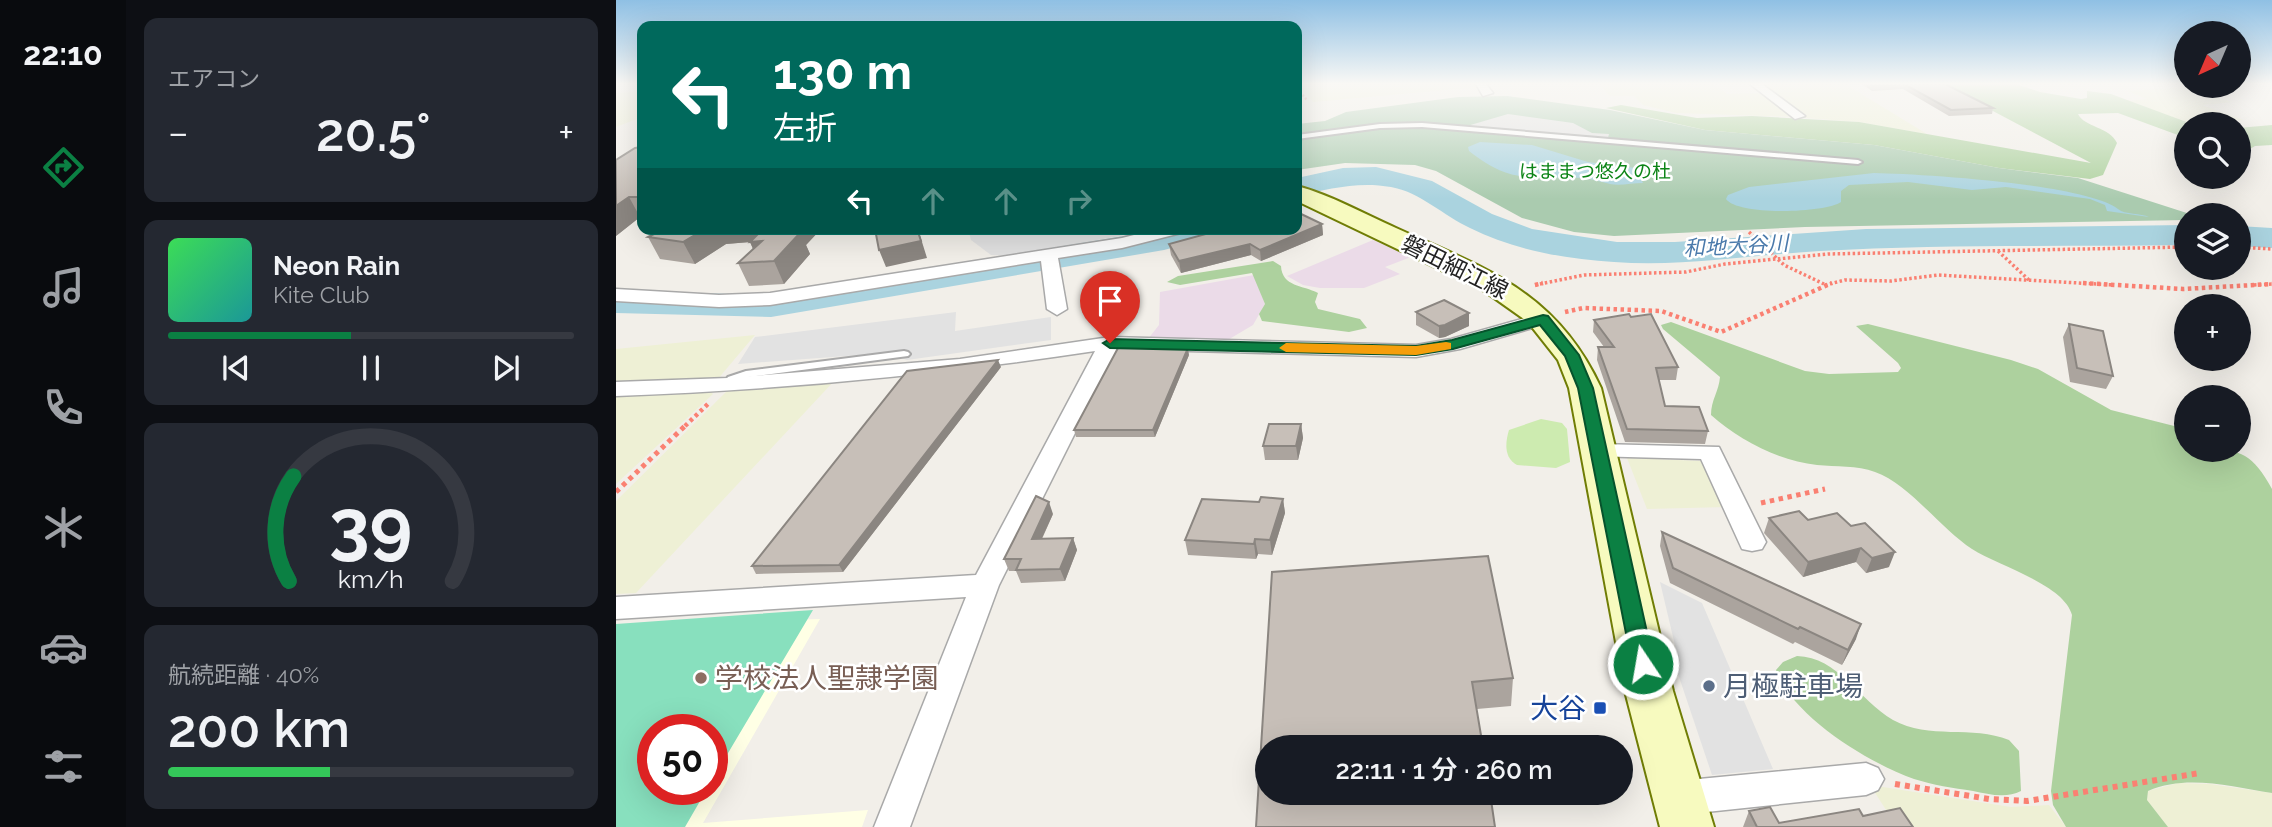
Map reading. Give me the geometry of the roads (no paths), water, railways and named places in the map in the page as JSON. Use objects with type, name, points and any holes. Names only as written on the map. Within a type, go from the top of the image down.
[{"type":"main road","name":"磐田細江線","points":[[1302,195],[1471,271],[1510,293],[1542,318],[1562,340],[1579,371],[1599,452],[1649,691],[1683,813]]},
{"type":"street","points":[[616,295],[719,301],[770,299],[1126,251],[1174,237]]},
{"type":"street","points":[[1050,261],[1057,309]]},
{"type":"street","points":[[616,388],[727,385],[960,365],[1110,343],[1416,351],[1453,345],[1542,318]]},
{"type":"street","points":[[892,827],[985,585],[1110,343]]},
{"type":"street","points":[[1599,452],[1710,452],[1752,542]]},
{"type":"street","points":[[616,608],[985,585]]},
{"type":"street","points":[[1683,813],[1866,779]]},
{"type":"lane","points":[[1302,136],[1380,126],[1422,125],[1858,162]]},
{"type":"lane","points":[[727,385],[733,379],[746,374],[904,354]]},
{"type":"water","points":[[1480,142],[1532,145],[1588,162],[1635,168],[1643,183],[1614,185],[1583,178],[1523,177],[1511,174],[1498,170],[1469,151],[1468,147]]},
{"type":"water","points":[[1874,173],[1964,178],[2039,187],[2100,200],[2125,212],[2149,217],[2107,211],[2105,205],[2090,199],[2006,187],[1972,190],[1908,182],[1849,185],[1841,191],[1841,202],[1818,209],[1764,210],[1747,208],[1726,199],[1728,195],[1749,187]]},
{"type":"waterway","name":"和地大谷川","points":[[1302,186],[1343,177],[1391,178],[1421,187],[1473,217],[1507,232],[1561,246],[1617,252],[1675,252],[1866,239],[2174,235]]},
{"type":"waterway","points":[[616,302],[771,306],[1182,235]]},
{"type":"waterway","name":"和地大谷川","points":[[2251,237],[2272,238]]},
{"type":"place","name":"学校法人聖隷学園","points":[[701,678]]},
{"type":"place","name":"月極駐車場","points":[[1709,686]]},
{"type":"place","name":"大谷","points":[[1600,708]]},
{"type":"park label","name":"はままつ悠久の杜","points":[[1595,171]]}]
